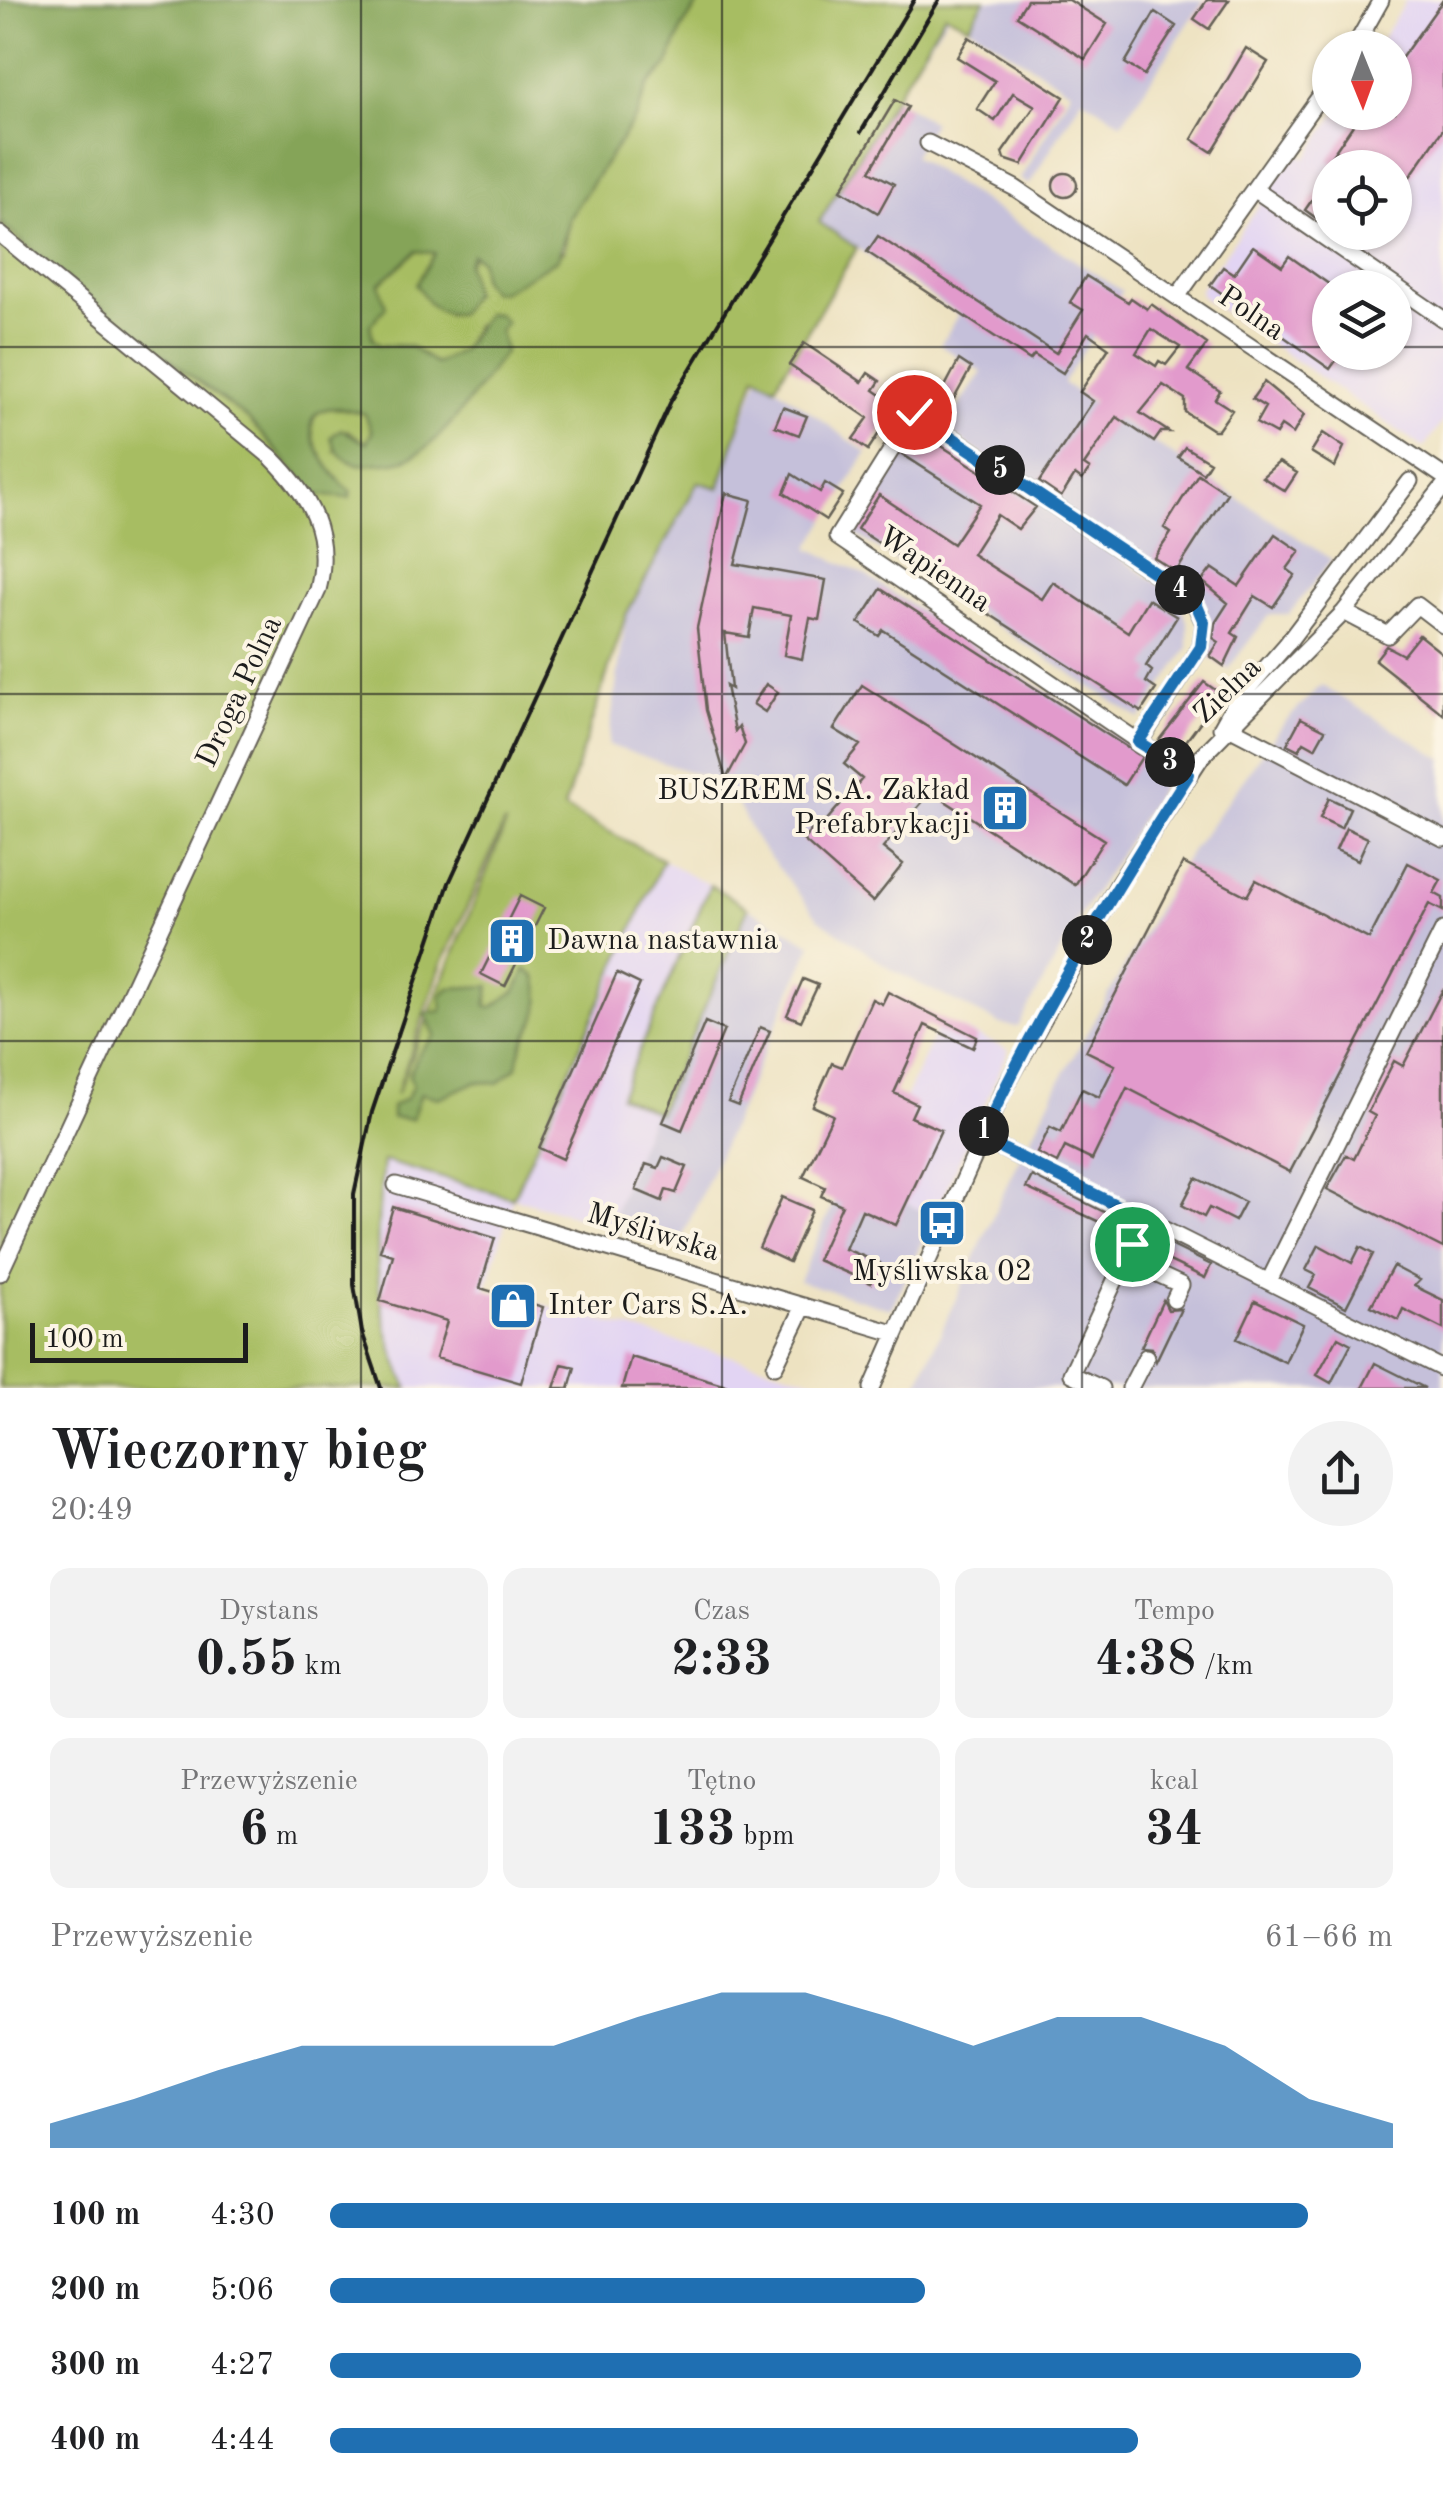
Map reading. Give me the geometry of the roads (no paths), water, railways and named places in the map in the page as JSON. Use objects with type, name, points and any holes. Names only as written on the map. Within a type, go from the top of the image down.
[{"type":"street","points":[[1364,30],[1381,0]]},
{"type":"street","name":"Polna","points":[[1178,297],[1312,107]]},
{"type":"street","name":"Polna","points":[[928,143],[1015,188],[1443,476]]},
{"type":"street","points":[[1254,189],[1443,319]]},
{"type":"street","name":"Droga Polna","points":[[0,234],[270,457],[308,502],[324,545],[318,590],[0,1272]]},
{"type":"street","name":"Wapienna","points":[[1138,742],[1201,647],[1204,622],[1194,599],[914,412],[836,538],[1138,742],[1189,774]]},
{"type":"street","points":[[1215,740],[1235,703],[1286,645],[1410,481]]},
{"type":"street","name":"Zielna","points":[[872,1388],[981,1138],[1064,979],[1189,774],[1215,740],[1344,612],[1443,487]]},
{"type":"street","points":[[1344,612],[1388,635],[1417,604],[1443,624]]},
{"type":"street","points":[[1229,727],[1443,838]]},
{"type":"street","points":[[1268,1282],[1443,930]]},
{"type":"street","points":[[981,1138],[1443,1368]]},
{"type":"street","name":"Myśliwska","points":[[396,1184],[894,1334]]},
{"type":"street","points":[[1101,1388],[1071,1374],[1144,1219]]},
{"type":"street","points":[[1125,1259],[1182,1285],[1174,1300]]},
{"type":"street","points":[[775,1366],[804,1306]]},
{"type":"street","points":[[1130,1388],[1146,1357]]},
{"type":"railway","points":[[381,1388],[362,1332],[354,1285],[354,1194],[372,1112],[449,883],[671,401],[914,0]]},
{"type":"railway","points":[[861,132],[939,0]]},
{"type":"place","name":"BUSZREM S.A. Zakład Prefabrykacji","points":[[1005,808]]},
{"type":"place","name":"Dawna nastawnia","points":[[512,941]]},
{"type":"place","name":"Myśliwska 02","points":[[942,1223]]},
{"type":"place","name":"Inter Cars S.A.","points":[[513,1306]]}]
